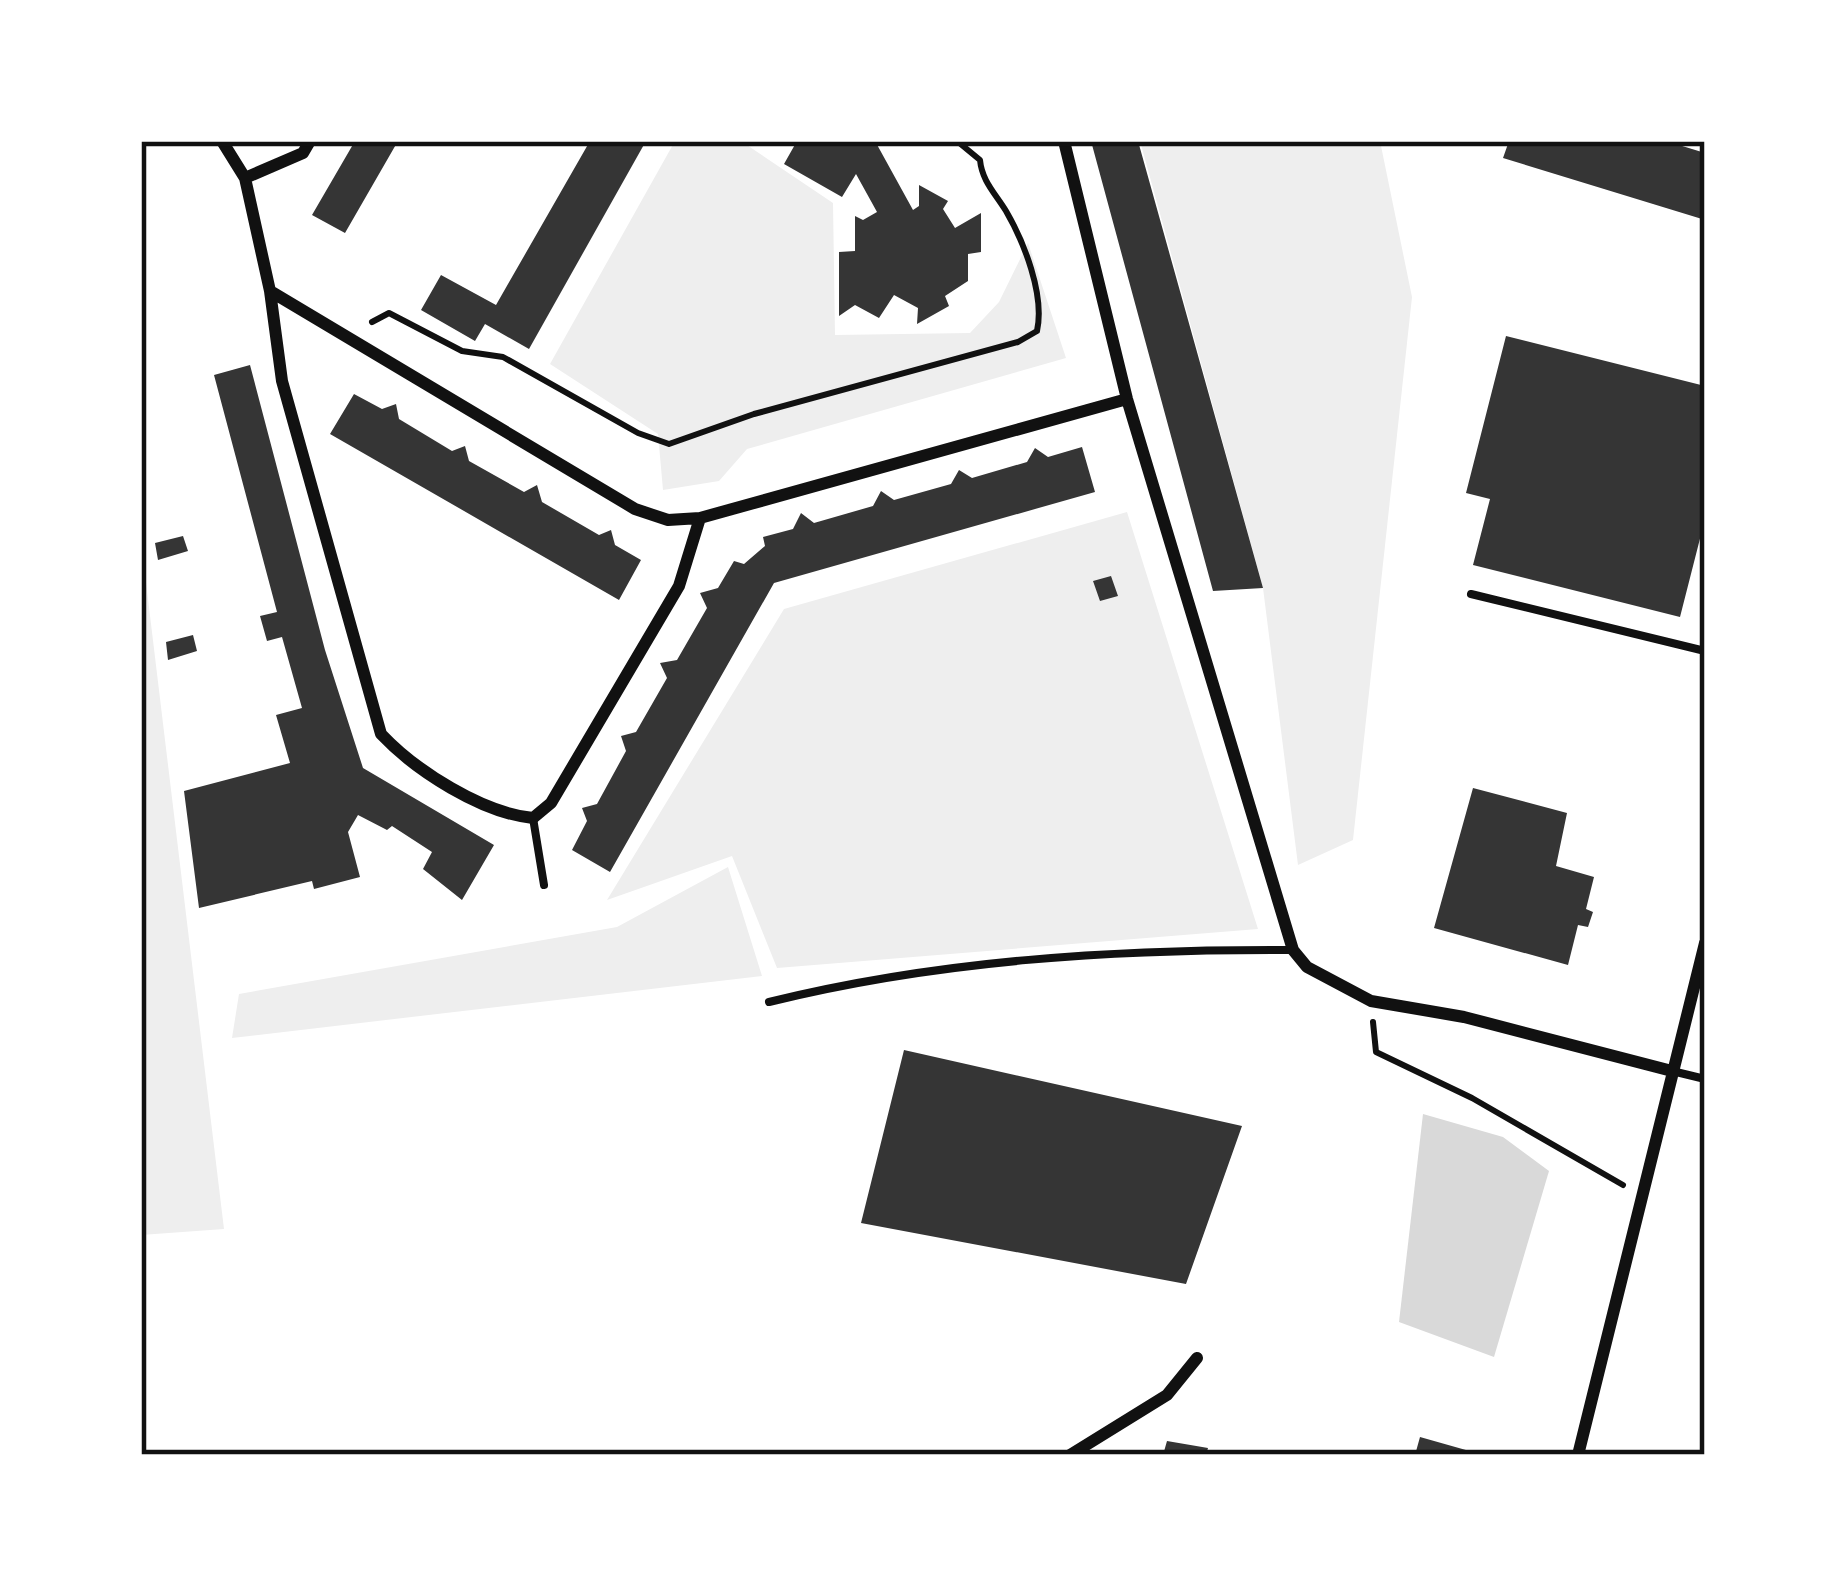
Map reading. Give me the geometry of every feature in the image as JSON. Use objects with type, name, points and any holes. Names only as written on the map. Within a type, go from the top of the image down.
[{"type":"street","points":[[222,141],[245,178],[270,291],[282,381],[381,734],[405,759],[512,816],[533,818],[551,803],[680,586],[700,518]]},
{"type":"street","points":[[245,178],[303,153],[310,141]]},
{"type":"street","points":[[1064,141],[1127,399],[1293,950],[1307,967],[1371,1001],[1464,1017],[1672,1071]]},
{"type":"street","points":[[270,291],[350,334],[635,509],[668,520],[700,518],[1127,399]]},
{"type":"street","points":[[1578,1455],[1705,944]]},
{"type":"street","points":[[1070,1455],[1167,1395],[1197,1358]]},
{"type":"lane","points":[[1471,594],[1705,651]]},
{"type":"lane","points":[[533,818],[544,885]]},
{"type":"lane","points":[[770,1002],[864,979],[1138,951],[1293,950]]},
{"type":"lane","points":[[1672,1071],[1705,1079]]},
{"type":"path","points":[[350,334],[389,313],[462,351],[503,357],[638,433],[669,444],[754,413],[1018,342],[1037,331],[1041,313],[1027,265],[1012,222],[981,175],[980,160],[957,141]]},
{"type":"path","points":[[1371,1001],[1376,1052],[1472,1098],[1642,1196]]},
{"type":"shaded area","points":[[675,141],[741,141],[833,203],[835,335],[970,333],[999,302],[1028,243],[1066,358],[747,449],[719,481],[663,490],[658,434],[550,364]]},
{"type":"shaded area","points":[[1140,141],[1380,141],[1412,297],[1353,840],[1298,865],[1263,588]]},
{"type":"shaded area","points":[[1127,512],[1258,929],[777,968],[732,856],[607,900],[784,609]]},
{"type":"shaded area","points":[[141,541],[224,1229],[141,1235]]},
{"type":"shaded area","points":[[728,867],[762,976],[232,1038],[239,994],[617,927]]},
{"type":"shaded area","points":[[1423,1114],[1503,1137],[1549,1171],[1494,1357],[1399,1322]]},
{"type":"building","points":[[355,141],[398,141],[345,233],[312,215]]},
{"type":"building","points":[[590,141],[646,141],[529,349],[485,324],[475,341],[421,310],[441,275],[496,305]]},
{"type":"building","points":[[797,141],[875,141],[913,210],[919,206],[919,185],[948,201],[943,209],[955,228],[981,213],[981,252],[968,254],[968,281],[945,296],[949,306],[917,324],[918,308],[894,295],[879,318],[855,305],[839,316],[839,252],[855,251],[855,216],[863,220],[877,212],[856,174],[842,197],[784,164]]},
{"type":"building","points":[[1091,141],[1138,141],[1263,588],[1213,591]]},
{"type":"building","points":[[1509,141],[1666,141],[1705,153],[1702,219],[1503,158]]},
{"type":"building","points":[[1506,336],[1705,386],[1705,519],[1680,617],[1473,565],[1490,499],[1466,493]]},
{"type":"building","points":[[250,365],[325,650],[363,768],[494,845],[462,900],[423,869],[432,852],[392,826],[387,830],[358,815],[348,832],[360,877],[314,889],[312,881],[199,908],[184,791],[290,763],[276,715],[302,708],[282,637],[267,641],[260,616],[277,612],[214,375]]},
{"type":"building","points":[[354,394],[382,409],[396,404],[399,419],[452,451],[465,446],[469,461],[524,492],[537,485],[542,502],[599,535],[611,530],[615,545],[641,560],[619,600],[330,434]]},
{"type":"building","points":[[1082,447],[1095,492],[774,583],[610,872],[572,850],[587,821],[582,808],[597,804],[626,751],[621,736],[636,732],[667,678],[660,663],[677,660],[707,608],[700,593],[718,588],[734,561],[744,564],[765,546],[763,537],[793,529],[801,513],[814,523],[873,506],[881,491],[894,500],[951,484],[959,470],[972,478],[1027,462],[1035,448],[1048,457]]},
{"type":"building","points":[[183,536],[188,551],[158,560],[155,543]]},
{"type":"building","points":[[1111,576],[1118,596],[1100,601],[1093,581]]},
{"type":"building","points":[[193,635],[197,651],[168,660],[166,642]]},
{"type":"building","points":[[1473,788],[1567,813],[1556,866],[1594,877],[1586,909],[1593,912],[1588,927],[1578,925],[1568,965],[1434,928]]},
{"type":"building","points":[[904,1050],[1242,1126],[1186,1284],[861,1223]]},
{"type":"building","points":[[1420,1437],[1480,1454],[1480,1455],[1415,1455]]},
{"type":"building","points":[[1167,1441],[1208,1448],[1206,1455],[1163,1455]]}]
